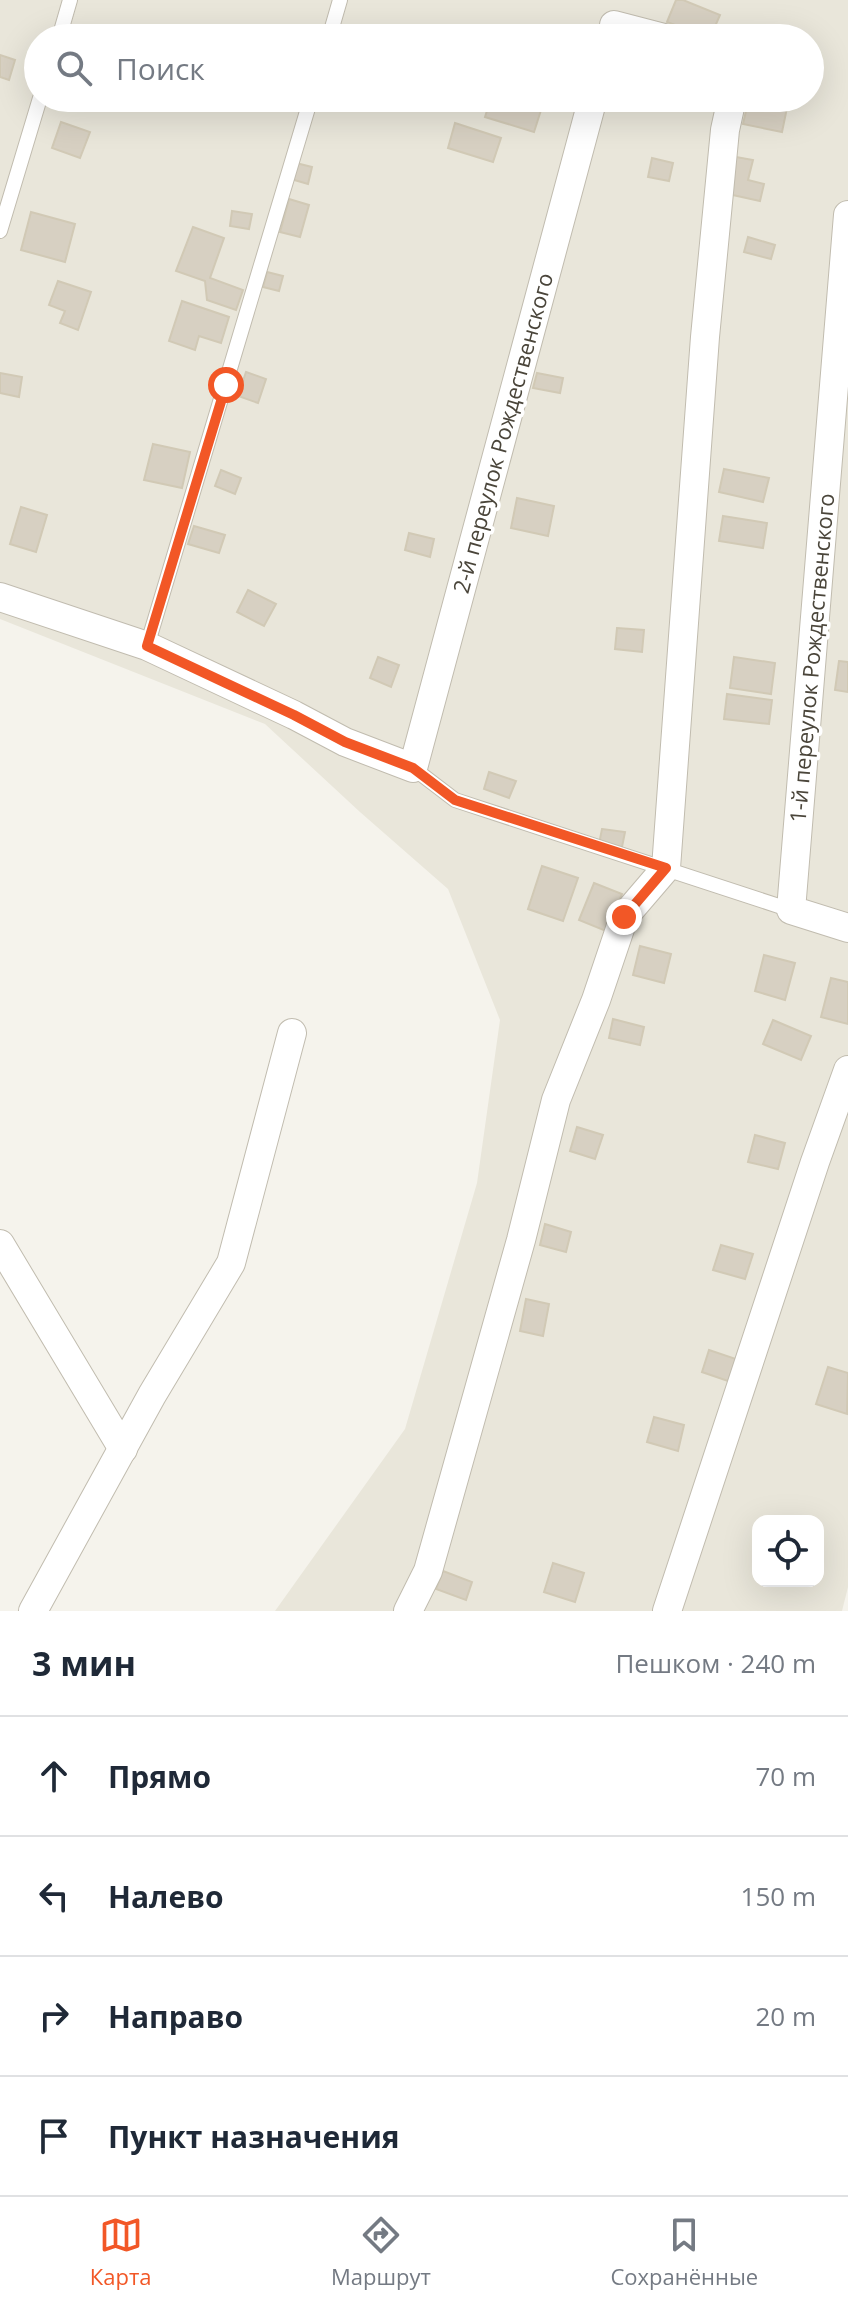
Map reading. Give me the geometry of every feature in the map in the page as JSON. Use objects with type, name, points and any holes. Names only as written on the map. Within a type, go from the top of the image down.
[{"type":"street","name":"2-й переулок Рождественского","points":[[413,768],[589,112]]},
{"type":"street","points":[[408,1611],[428,1571],[521,1240],[556,1100],[596,1000],[624,917],[666,868],[705,337],[729,112]]},
{"type":"street","name":"1-й переулок Рождественского","points":[[791,910],[848,215]]},
{"type":"street","points":[[0,597],[147,646],[345,742],[413,768]]},
{"type":"street","points":[[791,910],[848,928]]},
{"type":"street","points":[[33,1611],[152,1395],[231,1263],[292,1033]]},
{"type":"street","points":[[667,1611],[848,1070]]},
{"type":"street","points":[[5,1261],[123,1449]]},
{"type":"lane","points":[[63,24],[70,0]]},
{"type":"lane","points":[[333,24],[340,0]]},
{"type":"lane","points":[[0,231],[36,112]]},
{"type":"lane","points":[[147,646],[307,112]]},
{"type":"lane","points":[[413,768],[455,800],[791,910]]},
{"type":"shaded area","points":[[0,0],[848,0],[848,1587],[842,1611],[275,1611],[405,1429],[477,1183],[500,1020],[448,889],[265,724],[0,619]]},
{"type":"building","points":[[676,0],[720,15],[716,24],[667,22]]},
{"type":"building","points":[[0,55],[15,60],[9,80],[0,77]]},
{"type":"building","points":[[487,112],[540,112],[534,132],[485,117]]},
{"type":"building","points":[[746,112],[786,112],[782,132],[743,124]]},
{"type":"building","points":[[61,122],[90,132],[80,158],[52,148]]},
{"type":"building","points":[[455,123],[501,138],[493,162],[448,148]]},
{"type":"building","points":[[736,157],[753,160],[748,180],[764,184],[760,201],[728,194]]},
{"type":"building","points":[[652,158],[673,163],[669,181],[648,177]]},
{"type":"building","points":[[296,163],[312,167],[308,184],[291,179]]},
{"type":"building","points":[[289,199],[309,205],[300,237],[280,232]]},
{"type":"building","points":[[232,211],[252,214],[249,229],[230,226]]},
{"type":"building","points":[[31,212],[75,224],[65,262],[21,250]]},
{"type":"building","points":[[193,227],[224,238],[210,278],[243,290],[236,310],[207,300],[205,281],[176,271]]},
{"type":"building","points":[[748,237],[775,245],[771,259],[744,252]]},
{"type":"building","points":[[267,272],[283,276],[279,291],[263,287]]},
{"type":"building","points":[[58,281],[91,292],[78,330],[60,323],[65,311],[49,305]]},
{"type":"building","points":[[182,301],[229,317],[221,343],[199,336],[195,350],[169,341]]},
{"type":"building","points":[[246,372],[266,379],[258,403],[238,396]]},
{"type":"building","points":[[0,373],[22,377],[19,397],[0,393]]},
{"type":"building","points":[[537,373],[563,378],[560,393],[533,388]]},
{"type":"building","points":[[153,444],[190,452],[182,488],[144,480]]},
{"type":"building","points":[[724,469],[769,478],[763,502],[719,492]]},
{"type":"building","points":[[221,470],[241,478],[235,494],[215,486]]},
{"type":"building","points":[[517,498],[554,506],[548,536],[511,528]]},
{"type":"building","points":[[21,507],[47,515],[36,552],[10,544]]},
{"type":"building","points":[[723,516],[767,523],[763,548],[719,541]]},
{"type":"building","points":[[194,526],[225,535],[219,553],[188,544]]},
{"type":"building","points":[[409,533],[434,539],[430,557],[405,550]]},
{"type":"building","points":[[248,590],[276,604],[264,626],[237,612]]},
{"type":"building","points":[[617,628],[644,630],[642,652],[615,649]]},
{"type":"building","points":[[378,657],[399,665],[391,687],[370,678]]},
{"type":"building","points":[[734,657],[775,663],[771,694],[730,688]]},
{"type":"building","points":[[839,661],[848,662],[848,692],[835,690]]},
{"type":"building","points":[[727,694],[772,700],[769,724],[724,719]]},
{"type":"building","points":[[489,772],[516,781],[509,798],[484,789]]},
{"type":"building","points":[[602,829],[625,832],[622,847],[599,844]]},
{"type":"building","points":[[542,866],[578,878],[563,921],[528,909]]},
{"type":"building","points":[[594,883],[622,894],[606,931],[579,920]]},
{"type":"building","points":[[640,946],[671,954],[664,983],[633,975]]},
{"type":"building","points":[[764,955],[795,963],[785,1000],[755,991]]},
{"type":"building","points":[[831,978],[848,982],[848,1024],[821,1017]]},
{"type":"building","points":[[613,1019],[644,1027],[640,1045],[609,1038]]},
{"type":"building","points":[[773,1020],[811,1036],[801,1060],[763,1044]]},
{"type":"building","points":[[577,1127],[603,1135],[595,1159],[570,1151]]},
{"type":"building","points":[[755,1135],[785,1143],[778,1169],[748,1162]]},
{"type":"building","points":[[545,1224],[571,1232],[566,1252],[540,1245]]},
{"type":"building","points":[[721,1245],[753,1254],[745,1279],[713,1270]]},
{"type":"building","points":[[526,1299],[549,1304],[543,1336],[520,1331]]},
{"type":"building","points":[[709,1350],[736,1359],[728,1381],[702,1372]]},
{"type":"building","points":[[828,1367],[848,1373],[847,1414],[816,1404]]},
{"type":"building","points":[[654,1417],[684,1425],[678,1451],[647,1442]]},
{"type":"building","points":[[553,1563],[584,1573],[575,1602],[544,1592]]},
{"type":"building","points":[[443,1571],[472,1582],[466,1600],[436,1589]]},
{"type":"route","points":[[226,385],[147,646],[345,742],[413,768],[455,800],[666,868],[624,917]]}]
